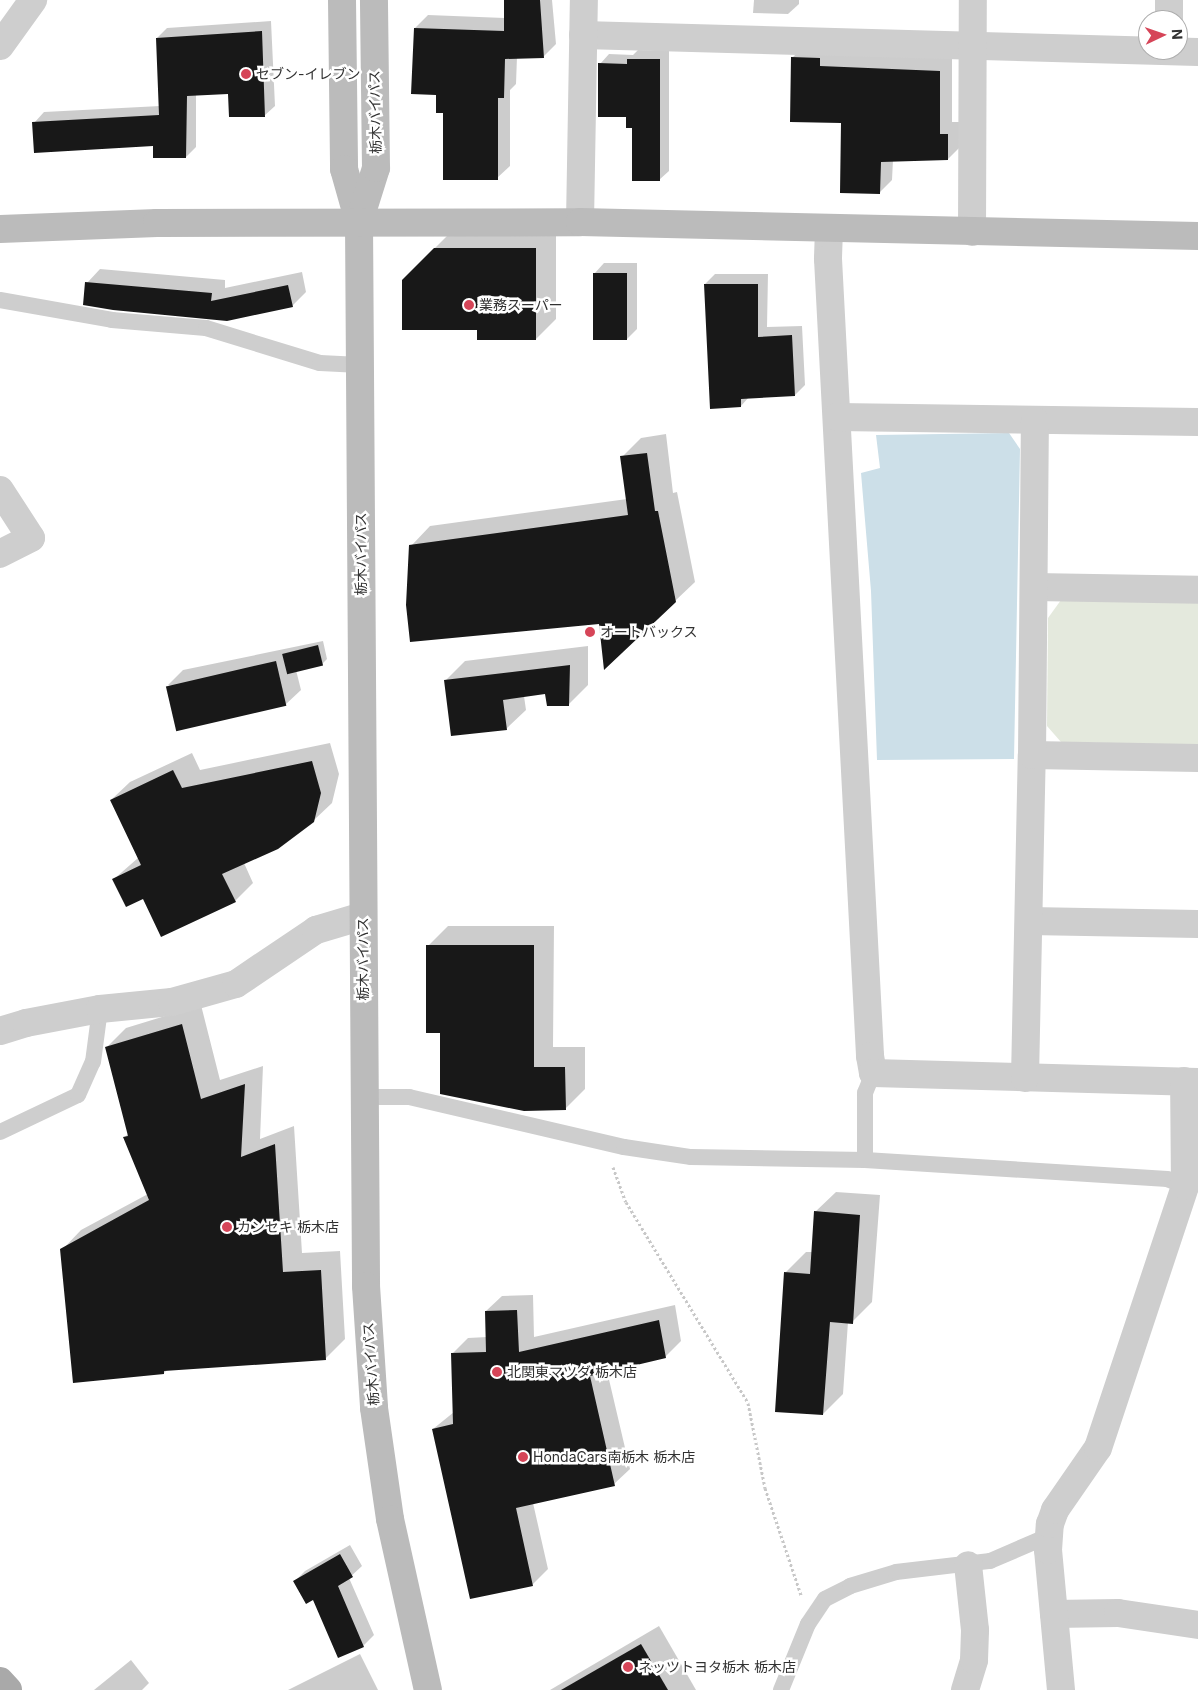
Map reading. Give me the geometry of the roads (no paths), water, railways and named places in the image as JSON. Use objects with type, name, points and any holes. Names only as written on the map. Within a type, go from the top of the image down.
[{"type":"main road","name":"栃木バイパス","points":[[342,0],[344,169],[359,222],[363,1097],[366,1286],[374,1408],[390,1518],[428,1690]]},
{"type":"main road","name":"栃木バイパス","points":[[359,222],[376,168],[374,0]]},
{"type":"main road","points":[[0,229],[158,222],[580,222],[1198,236]]},
{"type":"main road","points":[[0,1681],[8,1690]]},
{"type":"street","points":[[0,46],[33,0]]},
{"type":"street","points":[[580,222],[584,0]]},
{"type":"street","points":[[972,232],[973,0]]},
{"type":"street","points":[[583,35],[972,47],[1138,50]]},
{"type":"street","points":[[829,229],[870,1056],[873,1073],[1191,1082],[1191,1188],[1098,1448],[1055,1510],[1048,1536],[1061,1690]]},
{"type":"street","points":[[838,417],[1198,422]]},
{"type":"street","points":[[1025,1078],[1032,755],[1035,421]]},
{"type":"street","points":[[0,490],[31,538],[0,554]]},
{"type":"street","points":[[1034,587],[1198,590]]},
{"type":"street","points":[[1032,755],[1198,758]]},
{"type":"street","points":[[0,1031],[26,1022],[100,1009],[172,1002],[236,984],[316,930],[363,916]]},
{"type":"street","points":[[1029,921],[1198,924]]},
{"type":"street","points":[[965,1690],[974,1660],[975,1630],[968,1565]]},
{"type":"street","points":[[1054,1614],[1118,1613],[1198,1625]]},
{"type":"lane","points":[[0,300],[112,320],[206,328],[320,363],[360,365]]},
{"type":"lane","points":[[0,1132],[78,1095],[93,1062],[100,1009]]},
{"type":"lane","points":[[865,1160],[865,1094],[873,1073]]},
{"type":"lane","points":[[363,1097],[409,1097],[607,1143],[727,1160],[865,1160],[1167,1179],[1191,1188]]},
{"type":"lane","points":[[781,1690],[812,1618],[825,1599],[850,1586],[896,1572],[968,1565],[1008,1555],[1048,1536]]},
{"type":"place","name":"セブン-イレブン","points":[[246,74]]},
{"type":"place","name":"業務スーパー","points":[[469,305]]},
{"type":"place","name":"オートバックス","points":[[590,632]]},
{"type":"place","name":"カンセキ 栃木店","points":[[227,1227]]},
{"type":"place","name":"北関東マツダ 栃木店","points":[[497,1372]]},
{"type":"place","name":"HondaCars南栃木 栃木店","points":[[523,1457]]},
{"type":"place","name":"ネッツトヨタ栃木 栃木店","points":[[628,1667]]}]
